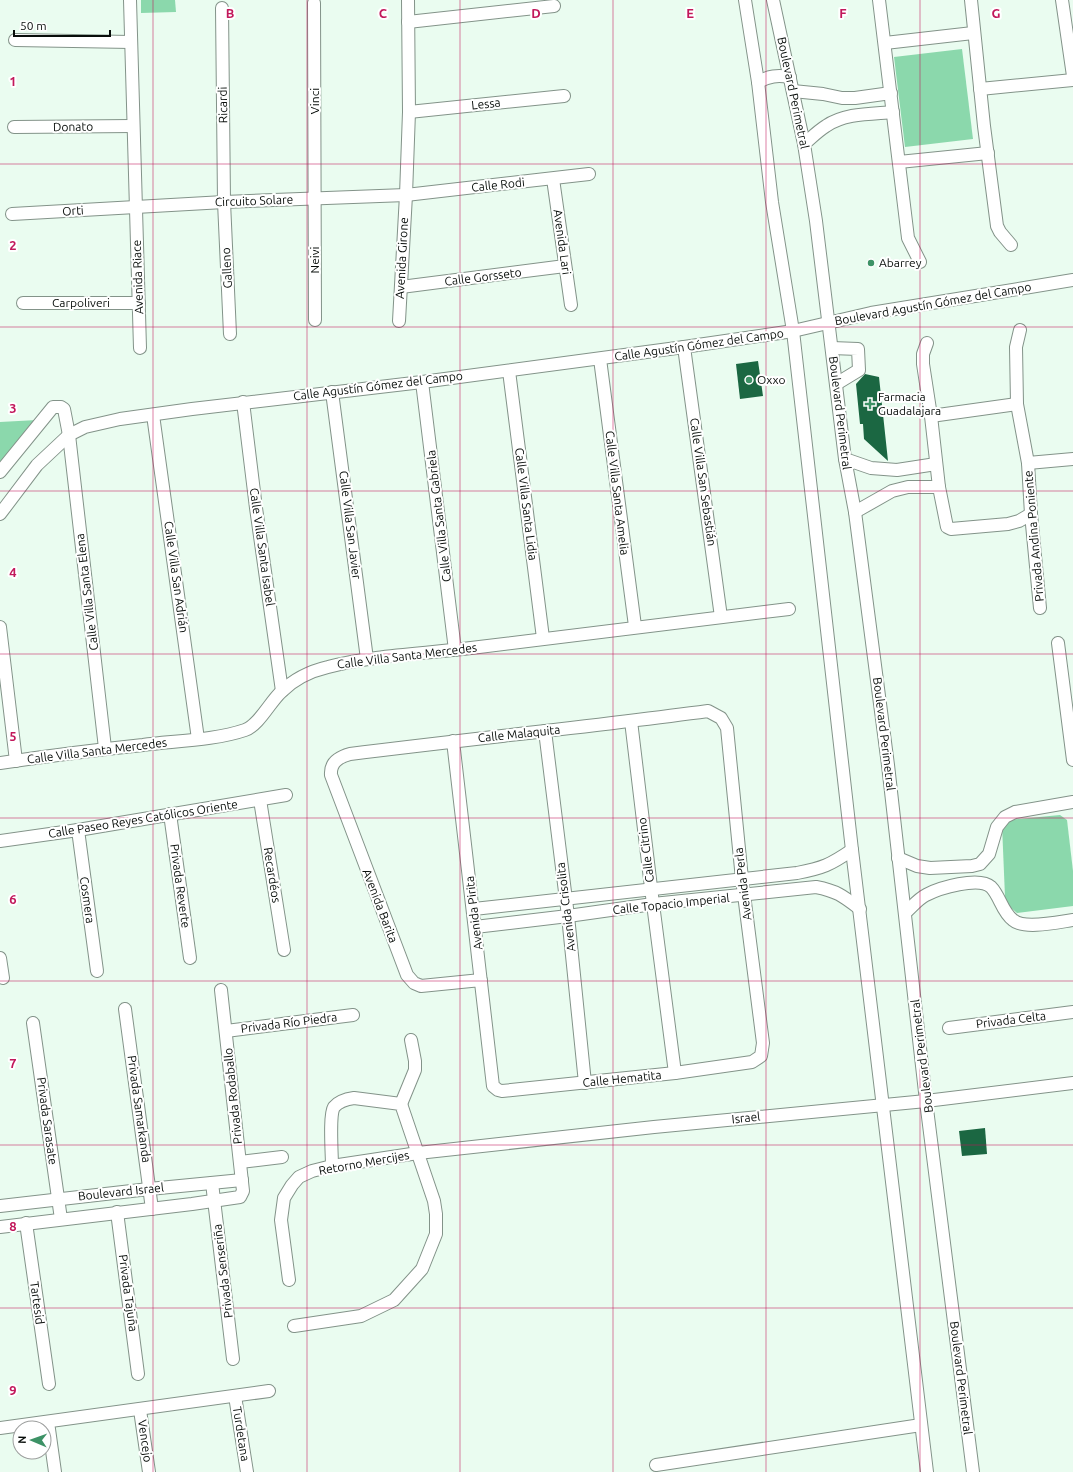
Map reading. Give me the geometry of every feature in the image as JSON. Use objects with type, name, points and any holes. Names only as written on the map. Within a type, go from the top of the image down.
[{"type":"street","points":[[130,0],[135,207]]},
{"type":"street","points":[[406,196],[409,112],[408,0]]},
{"type":"street","points":[[745,0],[758,82],[772,202],[793,330],[852,850],[927,1472]]},
{"type":"street","name":"Boulevard Perimetral","points":[[773,0],[804,144],[816,221],[845,459],[855,512],[888,764],[926,1101],[973,1472]]},
{"type":"street","points":[[879,0],[908,238],[920,262]]},
{"type":"street","points":[[971,0],[980,89],[998,226],[1000,232],[1011,245]]},
{"type":"street","points":[[1062,0],[1073,76]]},
{"type":"street","name":"Vinci","points":[[314,3],[315,199]]},
{"type":"street","points":[[408,22],[554,6]]},
{"type":"street","name":"Ricardi","points":[[222,8],[224,202]]},
{"type":"street","points":[[885,43],[974,33]]},
{"type":"street","points":[[15,40],[131,42]]},
{"type":"street","points":[[758,82],[770,76],[778,75],[790,77]]},
{"type":"street","points":[[980,89],[1073,80]]},
{"type":"street","points":[[793,91],[823,94],[842,98],[855,98],[891,93]]},
{"type":"street","name":"Lessa","points":[[409,112],[564,96]]},
{"type":"street","points":[[855,98],[858,116]]},
{"type":"street","points":[[804,144],[825,126],[837,120],[893,112]]},
{"type":"street","name":"Donato","points":[[14,127],[133,126]]},
{"type":"street","points":[[899,162],[988,153]]},
{"type":"street","name":"Calle Rodi","points":[[406,196],[589,174]]},
{"type":"street","name":"Avenida Lari","points":[[553,179],[571,305]]},
{"type":"street","name":"Circuito Solare","points":[[135,207],[224,202],[406,196]]},
{"type":"street","name":"Avenida Girone","points":[[398,321],[406,196]]},
{"type":"street","name":"Neivi","points":[[315,199],[315,320]]},
{"type":"street","name":"Galleno","points":[[224,202],[230,334]]},
{"type":"street","name":"Orti","points":[[12,214],[135,207]]},
{"type":"street","name":"Avenida Riace","points":[[135,207],[140,348]]},
{"type":"street","name":"Calle Gorsseto","points":[[401,287],[565,266]]},
{"type":"street","name":"Boulevard Agustín Gómez del Campo","points":[[793,330],[871,313],[1073,280]]},
{"type":"street","name":"Carpoliveri","points":[[23,303],[139,303]]},
{"type":"street","name":"Calle Agustín Gómez del Campo","points":[[0,514],[37,465],[69,435],[85,427],[120,419],[243,402],[509,371],[684,348],[793,330]]},
{"type":"street","name":"Privada Andina Poniente","points":[[1020,330],[1016,347],[1018,404],[1028,464],[1040,608]]},
{"type":"street","points":[[927,342],[923,364],[939,486],[947,527],[951,529],[1008,524],[1019,521],[1031,514]]},
{"type":"street","name":"Calle Villa San Sebastián","points":[[684,348],[721,617]]},
{"type":"street","points":[[832,348],[858,349],[859,370],[836,384]]},
{"type":"street","name":"Calle Villa Santa Amelia","points":[[600,359],[635,626]]},
{"type":"street","name":"Calle Villa Santa Lidia","points":[[509,371],[543,638]]},
{"type":"street","name":"Calle Villa Santa Gabriela","points":[[422,382],[455,650]]},
{"type":"street","name":"Calle Villa San Javier","points":[[332,392],[367,659]]},
{"type":"street","name":"Calle Villa Santa Isabel","points":[[243,402],[257,516],[282,691]]},
{"type":"street","points":[[931,416],[1018,404]]},
{"type":"street","name":"Calle Villa Santa Elena","points":[[0,472],[53,407],[58,406],[64,409],[69,435],[105,748]]},
{"type":"street","name":"Calle Villa San Adrián","points":[[154,415],[198,739]]},
{"type":"street","points":[[845,459],[871,468],[897,470],[936,464]]},
{"type":"street","points":[[1028,464],[1073,459]]},
{"type":"street","points":[[897,470],[900,488]]},
{"type":"street","points":[[855,512],[892,490],[900,488],[939,486]]},
{"type":"street","name":"Calle Villa Santa Mercedes","points":[[0,763],[105,748],[233,734],[248,729],[260,718],[282,691],[311,672],[328,666],[367,659],[455,650],[635,626],[789,609]]},
{"type":"street","points":[[0,627],[16,761]]},
{"type":"street","points":[[1058,643],[1073,760]]},
{"type":"street","name":"Calle Malaquita","points":[[333,763],[342,756],[350,754],[708,711]]},
{"type":"street","name":"Avenida Perla","points":[[708,711],[720,718],[727,728],[742,879],[763,1043],[761,1056],[752,1062]]},
{"type":"street","name":"Calle Citrino","points":[[631,721],[675,1073]]},
{"type":"street","name":"Avenida Crisolita","points":[[545,731],[568,916],[585,1083]]},
{"type":"street","name":"Avenida Pirita","points":[[452,741],[474,909],[493,1086]]},
{"type":"street","name":"Avenida Barita","points":[[333,763],[331,775],[407,975],[414,983],[421,986],[481,980]]},
{"type":"street","name":"Calle Paseo Reyes Católicos Oriente","points":[[0,841],[78,830],[286,795]]},
{"type":"street","name":"Recardéos","points":[[260,800],[284,950]]},
{"type":"street","points":[[898,858],[917,866],[930,868],[972,866],[980,864],[989,854],[997,827],[1005,817],[1015,812],[1073,802]]},
{"type":"street","name":"Privada Reverte","points":[[170,814],[190,958]]},
{"type":"street","name":"Cosmera","points":[[78,830],[97,971]]},
{"type":"street","name":"Calle Topacio Imperial","points":[[474,909],[651,890],[814,870],[833,863],[852,850]]},
{"type":"street","points":[[954,867],[956,886]]},
{"type":"street","points":[[814,870],[816,887]]},
{"type":"street","points":[[784,874],[786,891]]},
{"type":"street","points":[[905,913],[924,896],[935,890],[981,882],[992,888],[1013,921],[1027,925],[1073,920]]},
{"type":"street","name":"Calle Topacio Imperial","points":[[476,927],[653,904],[744,896],[816,887],[832,890],[843,896],[860,909]]},
{"type":"street","points":[[0,958],[3,978]]},
{"type":"street","name":"Privada Rodaballo","points":[[221,990],[243,1192],[240,1197],[237,1198]]},
{"type":"street","name":"Privada Samarkanda","points":[[125,1009],[152,1208]]},
{"type":"street","name":"Privada Celta","points":[[949,1028],[1073,1012]]},
{"type":"street","name":"Privada Río Piedra","points":[[226,1031],[353,1015]]},
{"type":"street","name":"Privada Sarasate","points":[[33,1022],[61,1219]]},
{"type":"street","points":[[294,1326],[361,1316],[394,1300],[422,1269],[436,1234],[436,1214],[429,1185],[401,1104],[415,1070],[415,1061],[410,1040]]},
{"type":"street","name":"Calle Hematita","points":[[493,1086],[502,1091],[675,1073],[752,1062]]},
{"type":"street","name":"Israel","points":[[418,1153],[654,1127],[926,1101],[1073,1083]]},
{"type":"street","points":[[332,1166],[331,1115],[334,1107],[347,1099],[354,1098],[401,1104]]},
{"type":"street","name":"Retorno Mercijes","points":[[289,1280],[281,1220],[284,1198],[299,1177],[312,1171],[332,1166],[418,1153]]},
{"type":"street","points":[[240,1162],[282,1158]]},
{"type":"street","name":"Boulevard Israel","points":[[0,1206],[242,1180]]},
{"type":"street","name":"Privada Senseriña","points":[[212,1183],[233,1359]]},
{"type":"street","name":"Boulevard Israel","points":[[0,1226],[237,1198]]},
{"type":"street","name":"Privada Tajuña","points":[[117,1212],[138,1374]]},
{"type":"street","name":"Tartesid","points":[[26,1223],[49,1384]]},
{"type":"street","points":[[52,1421],[269,1391]]},
{"type":"street","name":"Turdetana","points":[[235,1396],[247,1472]]},
{"type":"street","name":"Vencejo","points":[[140,1410],[149,1472]]},
{"type":"street","points":[[656,1465],[922,1425]]},
{"type":"street","points":[[0,1428],[12,1426]]},
{"type":"street","points":[[52,1451],[55,1472]]},
{"type":"green space","points":[[141,0],[175,0],[176,12],[141,13]]},
{"type":"green space","points":[[962,49],[973,139],[905,147],[894,57]]},
{"type":"green space","points":[[37,420],[0,474],[0,422]]},
{"type":"green space","points":[[1060,815],[1067,820],[1073,871],[1073,906],[1017,913],[1010,907],[1005,897],[1002,825],[1008,820]]},
{"type":"building","name":"Oxxo","points":[[758,361],[763,396],[740,399],[736,364]]},
{"type":"building","name":"Farmacia Guadalajara","points":[[865,374],[879,377],[888,461],[864,439],[863,424],[860,424],[856,384]]},
{"type":"building","points":[[985,1128],[987,1154],[962,1156],[959,1131]]},
{"type":"place","name":"Abarrey","points":[[871,263]]},
{"type":"place","name":"Oxxo","points":[[749,380]]},
{"type":"place","name":"Farmacia Guadalajara","points":[[870,404]]}]
